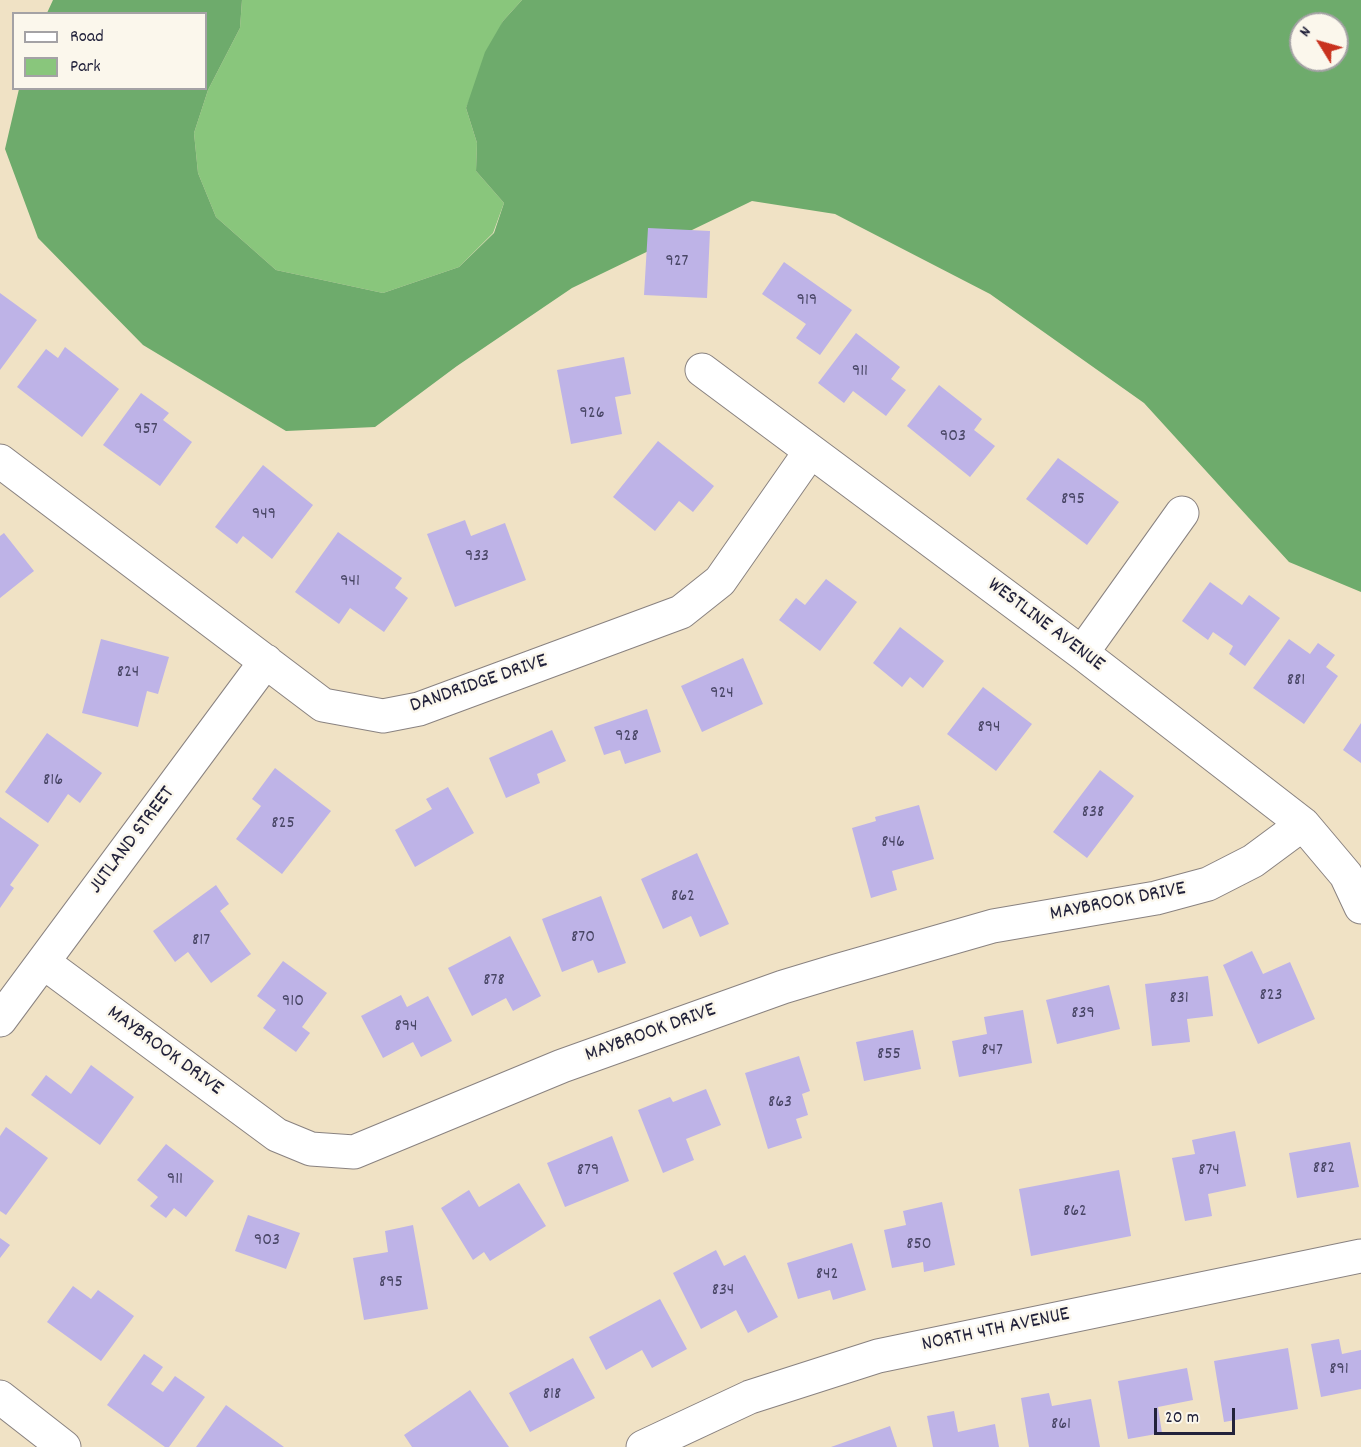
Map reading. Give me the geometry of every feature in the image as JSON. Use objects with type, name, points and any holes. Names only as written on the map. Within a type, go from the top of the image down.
[{"type":"street","name":"WESTLINE AVENUE","points":[[702,370],[1082,653],[1303,824],[1346,875],[1361,907]]},
{"type":"street","name":"DANDRIDGE DRIVE","points":[[0,461],[323,705],[383,716],[419,709],[681,612],[720,581],[810,452]]},
{"type":"street","points":[[1082,653],[1182,513]]},
{"type":"street","name":"JUTLAND STREET","points":[[0,1020],[266,662]]},
{"type":"street","name":"MAYBROOK DRIVE","points":[[43,962],[277,1135],[311,1149],[354,1152],[562,1066],[836,970],[993,926],[1156,898],[1208,884],[1253,861],[1303,824]]},
{"type":"street","name":"NORTH 4TH AVENUE","points":[[643,1447],[750,1396],[878,1356],[1361,1256]]},
{"type":"street","points":[[0,1398],[64,1447]]},
{"type":"green space","points":[[53,0],[242,0],[240,28],[208,90],[194,133],[198,173],[216,217],[276,270],[383,293],[459,267],[494,233],[504,203],[476,171],[477,143],[466,108],[485,52],[503,21],[522,0],[1361,0],[1361,592],[1289,562],[1144,403],[990,294],[835,214],[752,201],[572,288],[457,366],[375,427],[286,431],[143,345],[38,238],[5,149],[19,90],[207,90],[207,12],[47,12]]},
{"type":"green space","points":[[242,0],[522,0],[503,21],[466,108],[477,143],[476,171],[504,203],[493,233],[459,267],[383,293],[276,270],[216,217],[198,173],[194,133],[208,90],[240,28]]},
{"type":"building","points":[[648,228],[710,231],[707,298],[644,295]]},
{"type":"building","points":[[784,262],[852,310],[820,355],[796,338],[806,324],[762,294]]},
{"type":"building","points":[[0,293],[37,320],[0,370]]},
{"type":"building","points":[[856,333],[900,367],[891,379],[906,390],[886,416],[853,391],[844,403],[818,383]]},
{"type":"building","points":[[65,347],[119,389],[82,437],[17,387],[46,349],[58,358]]},
{"type":"building","points":[[624,357],[631,394],[615,397],[622,434],[571,444],[557,370]]},
{"type":"building","points":[[939,385],[982,419],[974,430],[995,446],[970,477],[907,426]]},
{"type":"building","points":[[141,393],[169,413],[163,420],[192,442],[160,486],[103,445]]},
{"type":"building","points":[[658,441],[714,486],[693,512],[679,501],[655,531],[613,497]]},
{"type":"building","points":[[1058,458],[1119,502],[1087,545],[1026,499]]},
{"type":"building","points":[[263,465],[313,505],[272,559],[243,536],[237,544],[215,527]]},
{"type":"building","points":[[465,520],[471,536],[505,523],[526,580],[455,607],[427,534]]},
{"type":"building","points":[[338,532],[402,578],[395,588],[408,598],[384,632],[350,608],[339,624],[295,592]]},
{"type":"building","points":[[4,533],[34,571],[0,598],[0,536]]},
{"type":"building","points":[[826,579],[857,602],[820,651],[779,620],[796,598],[805,605]]},
{"type":"building","points":[[1210,582],[1242,605],[1249,595],[1280,618],[1245,666],[1229,654],[1233,646],[1213,632],[1208,640],[1182,621]]},
{"type":"building","points":[[900,627],[944,661],[923,688],[910,677],[902,687],[873,663]]},
{"type":"building","points":[[101,639],[169,657],[158,694],[147,691],[138,727],[82,713]]},
{"type":"building","points":[[1289,639],[1310,654],[1318,643],[1335,655],[1326,667],[1338,676],[1304,724],[1253,688]]},
{"type":"building","points":[[743,658],[763,704],[702,732],[681,686]]},
{"type":"building","points":[[983,687],[1032,724],[996,771],[947,734]]},
{"type":"building","points":[[647,709],[661,752],[625,764],[620,750],[604,755],[594,727]]},
{"type":"building","points":[[1361,723],[1361,763],[1343,750]]},
{"type":"building","points":[[552,730],[566,761],[537,774],[540,783],[506,798],[489,758]]},
{"type":"building","points":[[47,733],[102,773],[80,803],[68,794],[48,823],[5,792]]},
{"type":"building","points":[[275,768],[331,811],[282,874],[236,839],[261,806],[252,799]]},
{"type":"building","points":[[1100,770],[1134,796],[1087,858],[1053,832]]},
{"type":"building","points":[[448,787],[474,833],[415,867],[395,830],[432,809],[426,799]]},
{"type":"building","points":[[919,805],[934,859],[892,871],[897,890],[871,898],[852,828],[876,821],[875,817]]},
{"type":"building","points":[[0,817],[39,845],[10,885],[14,888],[0,908]]},
{"type":"building","points":[[697,853],[729,924],[700,937],[691,916],[663,929],[641,879]]},
{"type":"building","points":[[216,885],[229,904],[220,911],[251,954],[211,983],[188,952],[175,962],[153,931]]},
{"type":"building","points":[[601,896],[626,963],[598,973],[593,960],[562,972],[542,919]]},
{"type":"building","points":[[510,936],[541,996],[513,1011],[506,998],[472,1016],[448,968]]},
{"type":"building","points":[[1252,951],[1263,974],[1290,962],[1315,1019],[1258,1044],[1223,965]]},
{"type":"building","points":[[283,961],[327,993],[302,1027],[310,1033],[296,1052],[263,1028],[276,1010],[257,996]]},
{"type":"building","points":[[1208,976],[1213,1016],[1187,1019],[1190,1042],[1152,1046],[1145,984]]},
{"type":"building","points":[[1109,985],[1120,1029],[1057,1044],[1046,1000]]},
{"type":"building","points":[[401,995],[407,1007],[428,996],[452,1041],[421,1057],[413,1042],[383,1058],[361,1016]]},
{"type":"building","points":[[1023,1010],[1032,1063],[959,1077],[952,1041],[987,1034],[984,1017]]},
{"type":"building","points":[[913,1030],[921,1069],[864,1081],[856,1042]]},
{"type":"building","points":[[799,1056],[810,1091],[802,1094],[808,1115],[796,1119],[802,1138],[768,1149],[745,1073]]},
{"type":"building","points":[[91,1065],[134,1097],[100,1145],[31,1095],[46,1075],[71,1094]]},
{"type":"building","points":[[706,1089],[721,1125],[686,1139],[694,1160],[663,1173],[638,1110],[670,1097],[673,1102]]},
{"type":"building","points":[[6,1127],[48,1158],[6,1215],[0,1211],[0,1136]]},
{"type":"building","points":[[1235,1131],[1246,1186],[1208,1194],[1212,1216],[1185,1221],[1172,1158],[1195,1154],[1192,1140]]},
{"type":"building","points":[[612,1136],[629,1181],[565,1207],[547,1163]]},
{"type":"building","points":[[1350,1142],[1359,1187],[1297,1198],[1289,1153]]},
{"type":"building","points":[[166,1144],[214,1181],[186,1217],[174,1208],[166,1218],[150,1206],[158,1197],[137,1180]]},
{"type":"building","points":[[1119,1170],[1131,1236],[1031,1256],[1019,1189]]},
{"type":"building","points":[[519,1183],[546,1226],[490,1261],[484,1252],[473,1260],[441,1208],[469,1190],[479,1207]]},
{"type":"building","points":[[942,1202],[955,1265],[924,1272],[923,1262],[892,1268],[884,1230],[906,1225],[903,1211]]},
{"type":"building","points":[[248,1215],[300,1233],[286,1269],[235,1251]]},
{"type":"building","points":[[413,1225],[428,1309],[364,1320],[353,1258],[388,1252],[385,1231]]},
{"type":"building","points":[[0,1238],[10,1245],[0,1258]]},
{"type":"building","points":[[852,1243],[866,1290],[833,1300],[830,1290],[798,1299],[787,1263]]},
{"type":"building","points":[[716,1250],[724,1266],[745,1255],[778,1317],[748,1333],[736,1310],[701,1329],[673,1273]]},
{"type":"building","points":[[73,1286],[91,1299],[98,1290],[134,1316],[101,1361],[47,1322]]},
{"type":"building","points":[[660,1299],[687,1349],[652,1368],[642,1350],[606,1370],[589,1337]]},
{"type":"building","points":[[1339,1339],[1342,1354],[1361,1350],[1361,1389],[1321,1397],[1311,1344]]},
{"type":"building","points":[[1288,1348],[1298,1409],[1224,1422],[1214,1361]]},
{"type":"building","points":[[144,1354],[163,1367],[151,1384],[163,1392],[175,1376],[205,1397],[169,1447],[165,1447],[107,1405]]},
{"type":"building","points":[[573,1358],[595,1398],[530,1432],[509,1393]]},
{"type":"building","points":[[1187,1368],[1193,1400],[1158,1407],[1162,1433],[1128,1439],[1118,1381]]},
{"type":"building","points":[[470,1390],[509,1447],[412,1447],[404,1435]]},
{"type":"building","points":[[1049,1393],[1052,1406],[1091,1399],[1100,1447],[1029,1447],[1021,1398]]},
{"type":"building","points":[[226,1405],[284,1447],[196,1447]]},
{"type":"building","points":[[954,1411],[958,1432],[995,1424],[999,1447],[933,1447],[927,1416]]},
{"type":"building","points":[[890,1426],[897,1447],[831,1447]]}]
